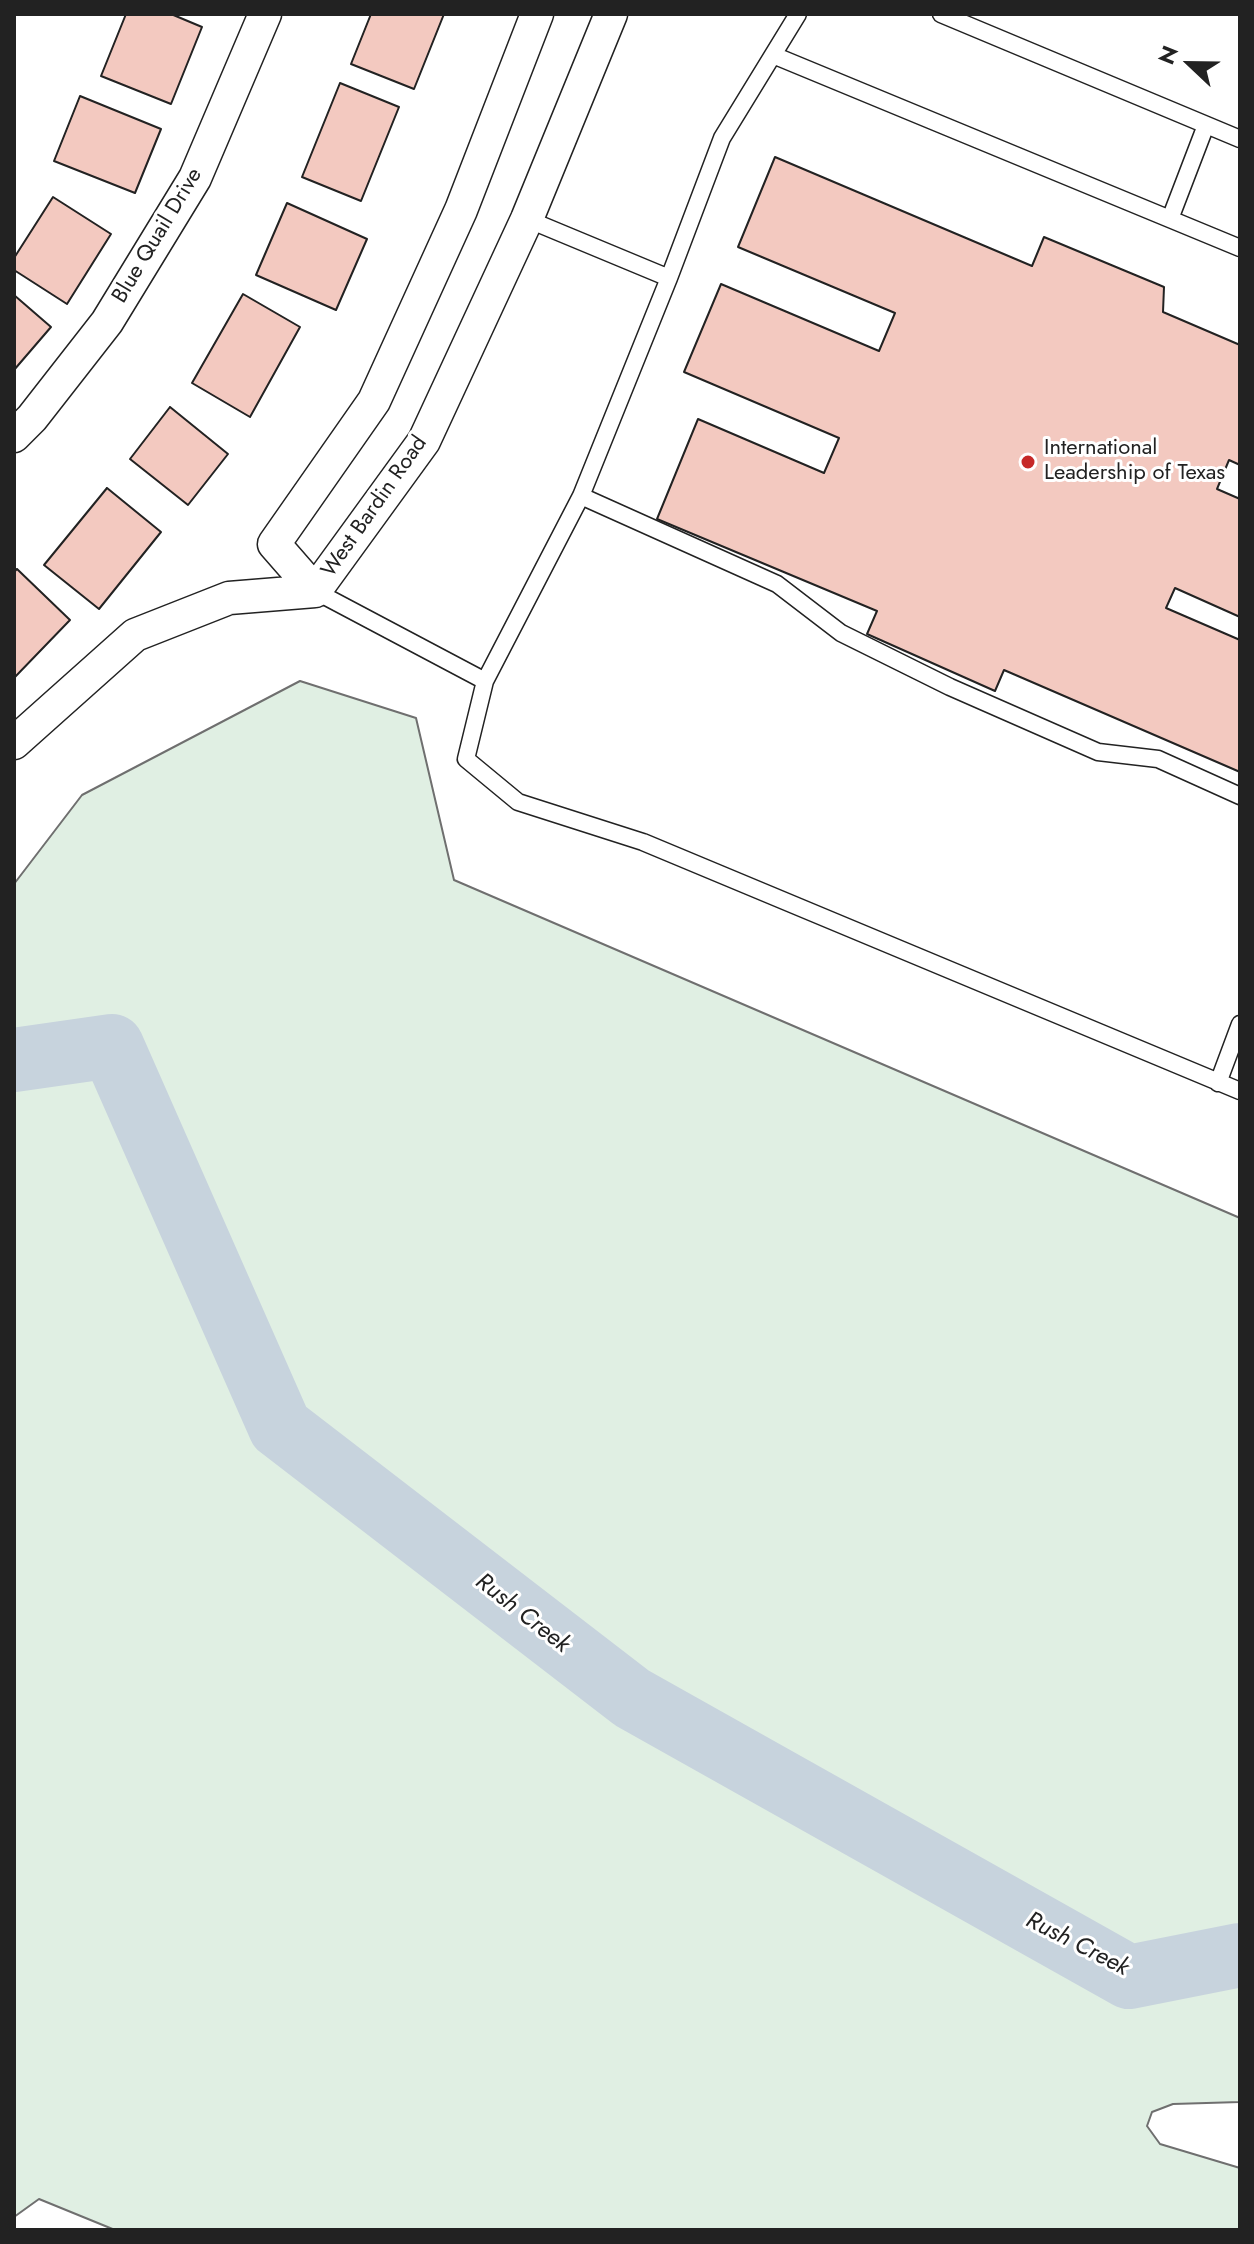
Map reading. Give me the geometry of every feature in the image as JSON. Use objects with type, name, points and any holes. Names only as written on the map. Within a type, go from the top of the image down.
[{"type":"street","name":"Blue Quail Drive","points":[[14,436],[32,418],[107,322],[195,178],[265,14]]},
{"type":"street","points":[[315,591],[274,544],[374,401],[461,210],[537,14]]},
{"type":"street","name":"West Bardin Road","points":[[14,743],[135,635],[229,598],[315,591],[424,441],[527,219],[611,14]]},
{"type":"lane","points":[[798,14],[722,138],[581,496],[485,681],[466,759],[518,802],[643,842],[1240,1091]]},
{"type":"lane","points":[[941,14],[1240,139]]},
{"type":"lane","points":[[773,55],[1240,248]]},
{"type":"lane","points":[[1170,219],[1206,125]]},
{"type":"lane","points":[[527,219],[669,278]]},
{"type":"lane","points":[[581,496],[777,584],[841,633],[950,687],[1098,752],[1158,759],[1240,796]]},
{"type":"lane","points":[[315,591],[485,681]]},
{"type":"lane","points":[[1218,1083],[1240,1024]]},
{"type":"green space","points":[[300,681],[416,718],[454,880],[1240,1218],[1240,2102],[1173,2104],[1152,2112],[1147,2126],[1160,2144],[1240,2168],[1240,2230],[115,2230],[39,2199],[14,2217],[14,884],[82,795]]},
{"type":"building","points":[[126,14],[171,14],[202,27],[171,104],[101,76]]},
{"type":"building","points":[[371,14],[444,14],[414,89],[351,64]]},
{"type":"building","points":[[340,83],[399,107],[361,201],[302,177]]},
{"type":"building","points":[[80,96],[161,129],[135,193],[54,161]]},
{"type":"building","name":"International Leadership of Texas","points":[[775,157],[1032,266],[1044,237],[1164,287],[1163,312],[1240,345],[1240,465],[1229,460],[1217,489],[1240,499],[1240,617],[1175,588],[1166,608],[1240,640],[1240,772],[1004,670],[995,691],[867,634],[877,611],[657,519],[698,419],[824,473],[839,438],[684,372],[721,284],[879,351],[895,313],[738,247]]},
{"type":"building","points":[[53,197],[111,234],[67,304],[14,270],[14,258]]},
{"type":"building","points":[[287,203],[367,239],[336,310],[256,275]]},
{"type":"building","points":[[243,294],[300,327],[250,417],[192,383]]},
{"type":"building","points":[[14,295],[51,327],[14,370]]},
{"type":"building","points":[[170,407],[228,454],[188,505],[130,459]]},
{"type":"building","points":[[107,488],[161,532],[99,609],[44,565]]},
{"type":"building","points":[[17,569],[70,620],[14,678],[14,572]]},
{"type":"waterway","name":"Rush Creek","points":[[14,1060],[112,1046],[280,1427],[632,1698],[1129,1977],[1240,1955]]},
{"type":"place","name":"International Leadership of Texas","points":[[1028,462]]}]
